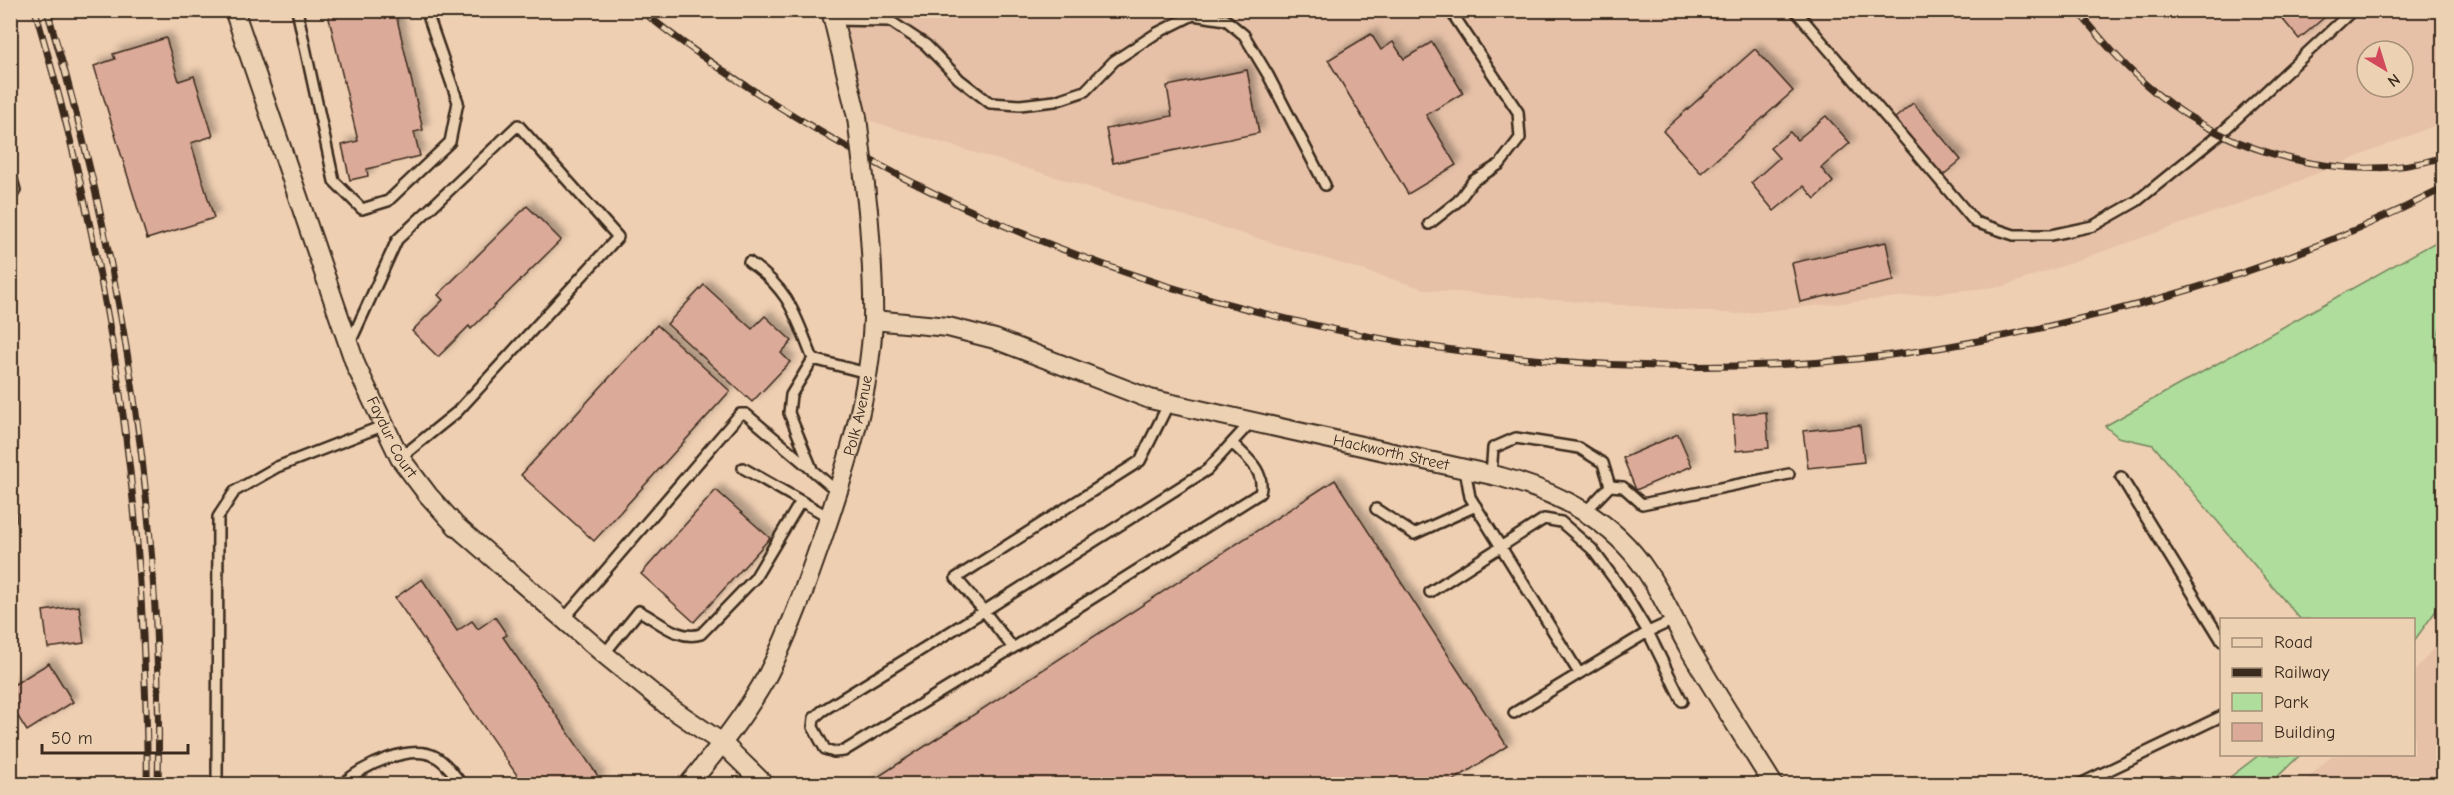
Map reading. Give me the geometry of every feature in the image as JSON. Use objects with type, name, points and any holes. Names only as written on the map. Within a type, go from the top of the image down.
[{"type":"street","name":"Faydur Court","points":[[234,10],[356,366],[400,458],[428,495],[456,526],[603,654],[668,706],[722,743],[764,784]]},
{"type":"street","name":"Polk Avenue","points":[[689,784],[722,743],[767,675],[802,595],[838,492],[867,373],[873,320],[868,211],[857,117],[832,15]]},
{"type":"street","name":"Hackworth Street","points":[[873,320],[948,327],[995,339],[1150,399],[1491,475],[1555,494],[1586,511],[1615,534],[1632,552],[1646,571],[1773,784]]},
{"type":"lane","points":[[297,10],[334,182],[362,209],[388,201],[450,142],[458,102],[426,10]]},
{"type":"lane","points":[[1429,224],[1458,201],[1473,181],[1500,164],[1520,138],[1518,112],[1450,10]]},
{"type":"lane","points":[[1795,10],[1974,222],[2014,235],[2050,235],[2093,226],[2137,201],[2220,134],[2353,10]]},
{"type":"lane","points":[[832,15],[890,21],[926,45],[959,79],[990,103],[1020,105],[1055,101],[1085,91],[1114,61],[1157,33],[1193,15],[1226,20],[1244,35],[1268,75],[1325,185]]},
{"type":"lane","points":[[349,346],[397,240],[518,125],[618,237],[457,412],[400,458]]},
{"type":"lane","points":[[10,172],[15,190],[10,200]]},
{"type":"lane","points":[[749,262],[776,283],[789,302],[813,359]]},
{"type":"lane","points":[[813,359],[867,373]]},
{"type":"lane","points":[[813,359],[791,395],[789,413],[813,471]]},
{"type":"lane","points":[[1013,648],[956,578],[1140,461],[1169,403]]},
{"type":"lane","points":[[563,620],[740,414],[746,414],[838,492]]},
{"type":"lane","points":[[1232,443],[1255,466],[1263,484],[1260,493],[844,751],[834,752],[825,749],[813,727],[814,718],[822,711],[1207,470],[1251,422]]},
{"type":"lane","points":[[217,784],[219,517],[235,491],[277,467],[385,425]]},
{"type":"lane","points":[[1491,475],[1493,448],[1516,438],[1579,448],[1603,462],[1610,486]]},
{"type":"lane","points":[[743,468],[829,517]]},
{"type":"lane","points":[[1465,469],[1470,497],[1579,673]]},
{"type":"lane","points":[[1610,486],[1623,487],[1642,504],[1789,474]]},
{"type":"lane","points":[[2121,477],[2220,638]]},
{"type":"lane","points":[[1586,511],[1610,486]]},
{"type":"lane","points":[[603,654],[639,611],[681,636],[692,637],[701,634],[755,578],[801,501]]},
{"type":"lane","points":[[1376,509],[1414,534],[1476,506]]},
{"type":"lane","points":[[10,513],[10,520]]},
{"type":"lane","points":[[1430,592],[1544,519],[1561,522],[1592,549],[1623,591],[1648,632],[1682,701]]},
{"type":"lane","points":[[1514,713],[1648,632],[1674,620]]},
{"type":"lane","points":[[2080,784],[2220,717]]},
{"type":"lane","points":[[343,784],[379,760],[411,753],[436,757],[461,784]]},
{"type":"shaded area","points":[[828,11],[2443,11],[2443,122],[2269,193],[2005,286],[1737,314],[1428,290],[857,117]]},
{"type":"shaded area","points":[[2443,636],[2443,784],[2302,784],[2331,756],[2415,756],[2415,671]]},
{"type":"green space","points":[[2443,238],[2443,313],[2434,359],[2444,375],[2443,601],[2415,640],[2415,618],[2299,618],[2153,445],[2118,437],[2105,426]]},
{"type":"green space","points":[[2258,756],[2299,756],[2270,784],[2221,784]]},
{"type":"building","points":[[327,10],[395,10],[423,130],[414,132],[420,156],[367,169],[368,176],[350,180],[342,145],[358,141]]},
{"type":"building","points":[[2275,10],[2333,10],[2299,39]]},
{"type":"building","points":[[1371,34],[1381,50],[1393,42],[1404,59],[1432,42],[1463,93],[1426,115],[1456,165],[1408,194],[1328,60]]},
{"type":"building","points":[[166,38],[179,81],[194,76],[213,136],[191,143],[214,218],[147,239],[94,66],[115,59],[113,54]]},
{"type":"building","points":[[1755,49],[1793,91],[1701,173],[1663,131]]},
{"type":"building","points":[[1247,70],[1259,133],[1113,163],[1106,129],[1172,116],[1167,86]]},
{"type":"building","points":[[1913,103],[1961,160],[1942,176],[1894,119]]},
{"type":"building","points":[[1826,116],[1850,143],[1821,168],[1833,182],[1815,199],[1804,186],[1774,211],[1751,183],[1779,158],[1770,148],[1790,132],[1797,140]]},
{"type":"building","points":[[527,206],[561,240],[471,329],[469,326],[438,357],[412,331],[443,300],[438,295]]},
{"type":"building","points":[[1886,242],[1894,281],[1800,302],[1792,263]]},
{"type":"building","points":[[704,285],[752,329],[765,316],[792,341],[781,353],[790,362],[752,402],[667,324]]},
{"type":"building","points":[[657,325],[730,391],[594,541],[521,475]]},
{"type":"building","points":[[1766,412],[1769,448],[1736,451],[1733,415]]},
{"type":"building","points":[[1860,425],[1864,462],[1808,468],[1803,431]]},
{"type":"building","points":[[1678,434],[1692,466],[1636,490],[1623,458]]},
{"type":"building","points":[[1335,480],[1507,746],[1448,784],[871,784],[870,782]]},
{"type":"building","points":[[716,490],[770,538],[694,622],[641,574]]},
{"type":"building","points":[[422,579],[457,631],[472,621],[478,629],[495,617],[507,635],[503,637],[600,779],[593,784],[523,784],[395,598]]},
{"type":"building","points":[[79,606],[84,643],[48,648],[43,611]]},
{"type":"building","points":[[49,663],[73,702],[27,731],[10,704],[10,687]]},
{"type":"railway","points":[[35,10],[76,165],[108,319],[121,397],[138,554],[143,635],[147,784]]},
{"type":"railway","points":[[47,10],[74,104],[97,200],[117,296],[133,393],[146,490],[154,588],[158,686],[158,784]]},
{"type":"railway","points":[[641,10],[714,65],[791,114],[905,179],[1024,234],[1146,279],[1271,315],[1399,342],[1528,359],[1659,366],[1790,364],[1900,354],[1974,342],[2130,307],[2222,280],[2357,229],[2444,188]]},
{"type":"railway","points":[[2077,10],[2105,43],[2156,93],[2186,115],[2255,148],[2292,159],[2331,166],[2369,168],[2407,165],[2444,157]]}]
